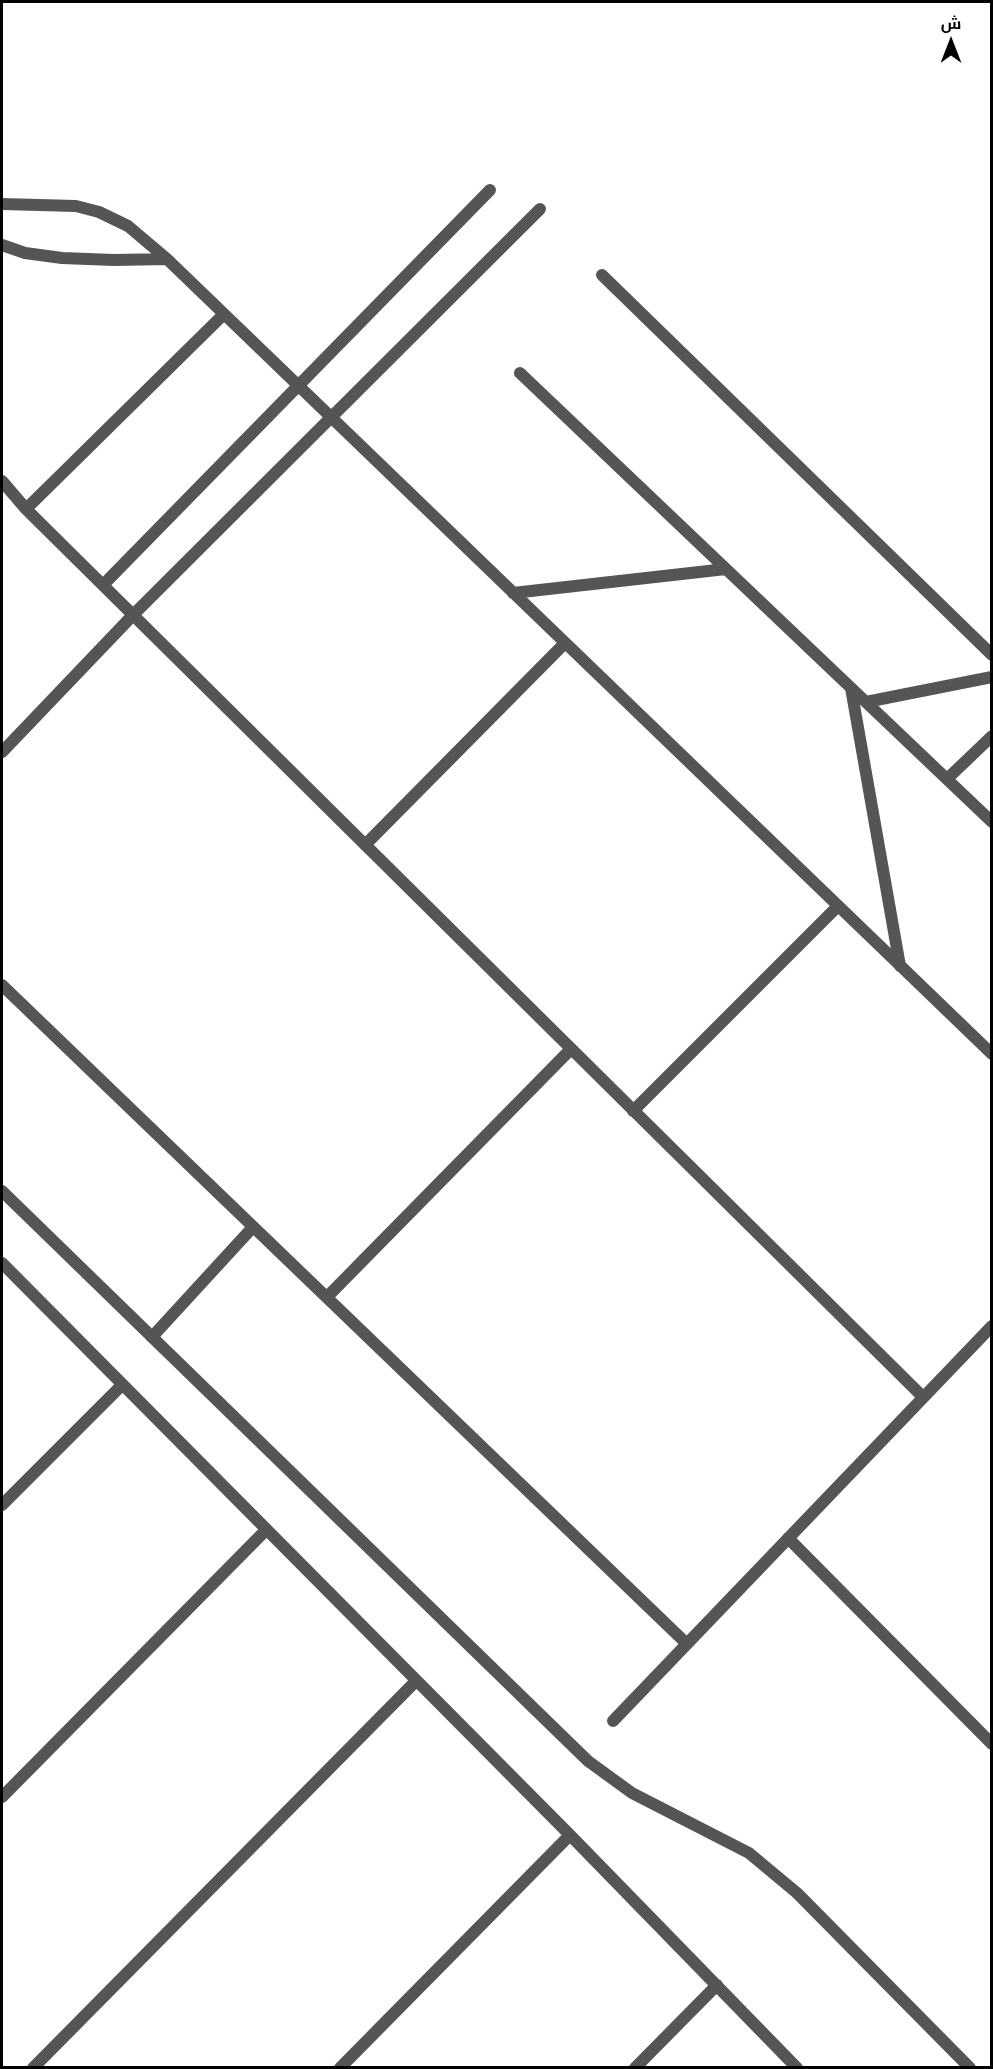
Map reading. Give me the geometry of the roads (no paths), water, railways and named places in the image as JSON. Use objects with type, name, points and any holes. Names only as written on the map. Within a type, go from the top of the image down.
[{"type":"street","points":[[103,585],[490,190]]},
{"type":"street","points":[[2,204],[76,206],[99,212],[128,226],[167,259],[992,1054]]},
{"type":"street","points":[[2,752],[133,615],[540,209]]},
{"type":"street","points":[[2,245],[25,253],[62,258],[167,259]]},
{"type":"street","points":[[602,275],[992,655]]},
{"type":"street","points":[[26,509],[224,314]]},
{"type":"street","points":[[520,373],[992,822]]},
{"type":"street","points":[[2,481],[26,509],[923,1397]]},
{"type":"street","points":[[513,593],[726,569]]},
{"type":"street","points":[[365,845],[566,643]]},
{"type":"street","points":[[866,702],[992,677]]},
{"type":"street","points":[[851,688],[900,966]]},
{"type":"street","points":[[947,779],[992,736]]},
{"type":"street","points":[[633,1111],[838,906]]},
{"type":"street","points":[[2,985],[687,1644]]},
{"type":"street","points":[[327,1298],[571,1049]]},
{"type":"street","points":[[2,1191],[588,1761],[632,1793],[749,1853],[796,1893],[969,2067]]},
{"type":"street","points":[[152,1337],[253,1227]]},
{"type":"street","points":[[2,1263],[797,2067]]},
{"type":"street","points":[[613,1721],[992,1326]]},
{"type":"street","points":[[2,1505],[122,1385]]},
{"type":"street","points":[[2,1797],[266,1530]]},
{"type":"street","points":[[788,1538],[992,1744]]},
{"type":"street","points":[[33,2067],[417,1681]]},
{"type":"street","points":[[340,2067],[570,1835]]},
{"type":"street","points":[[635,2067],[717,1985]]}]
